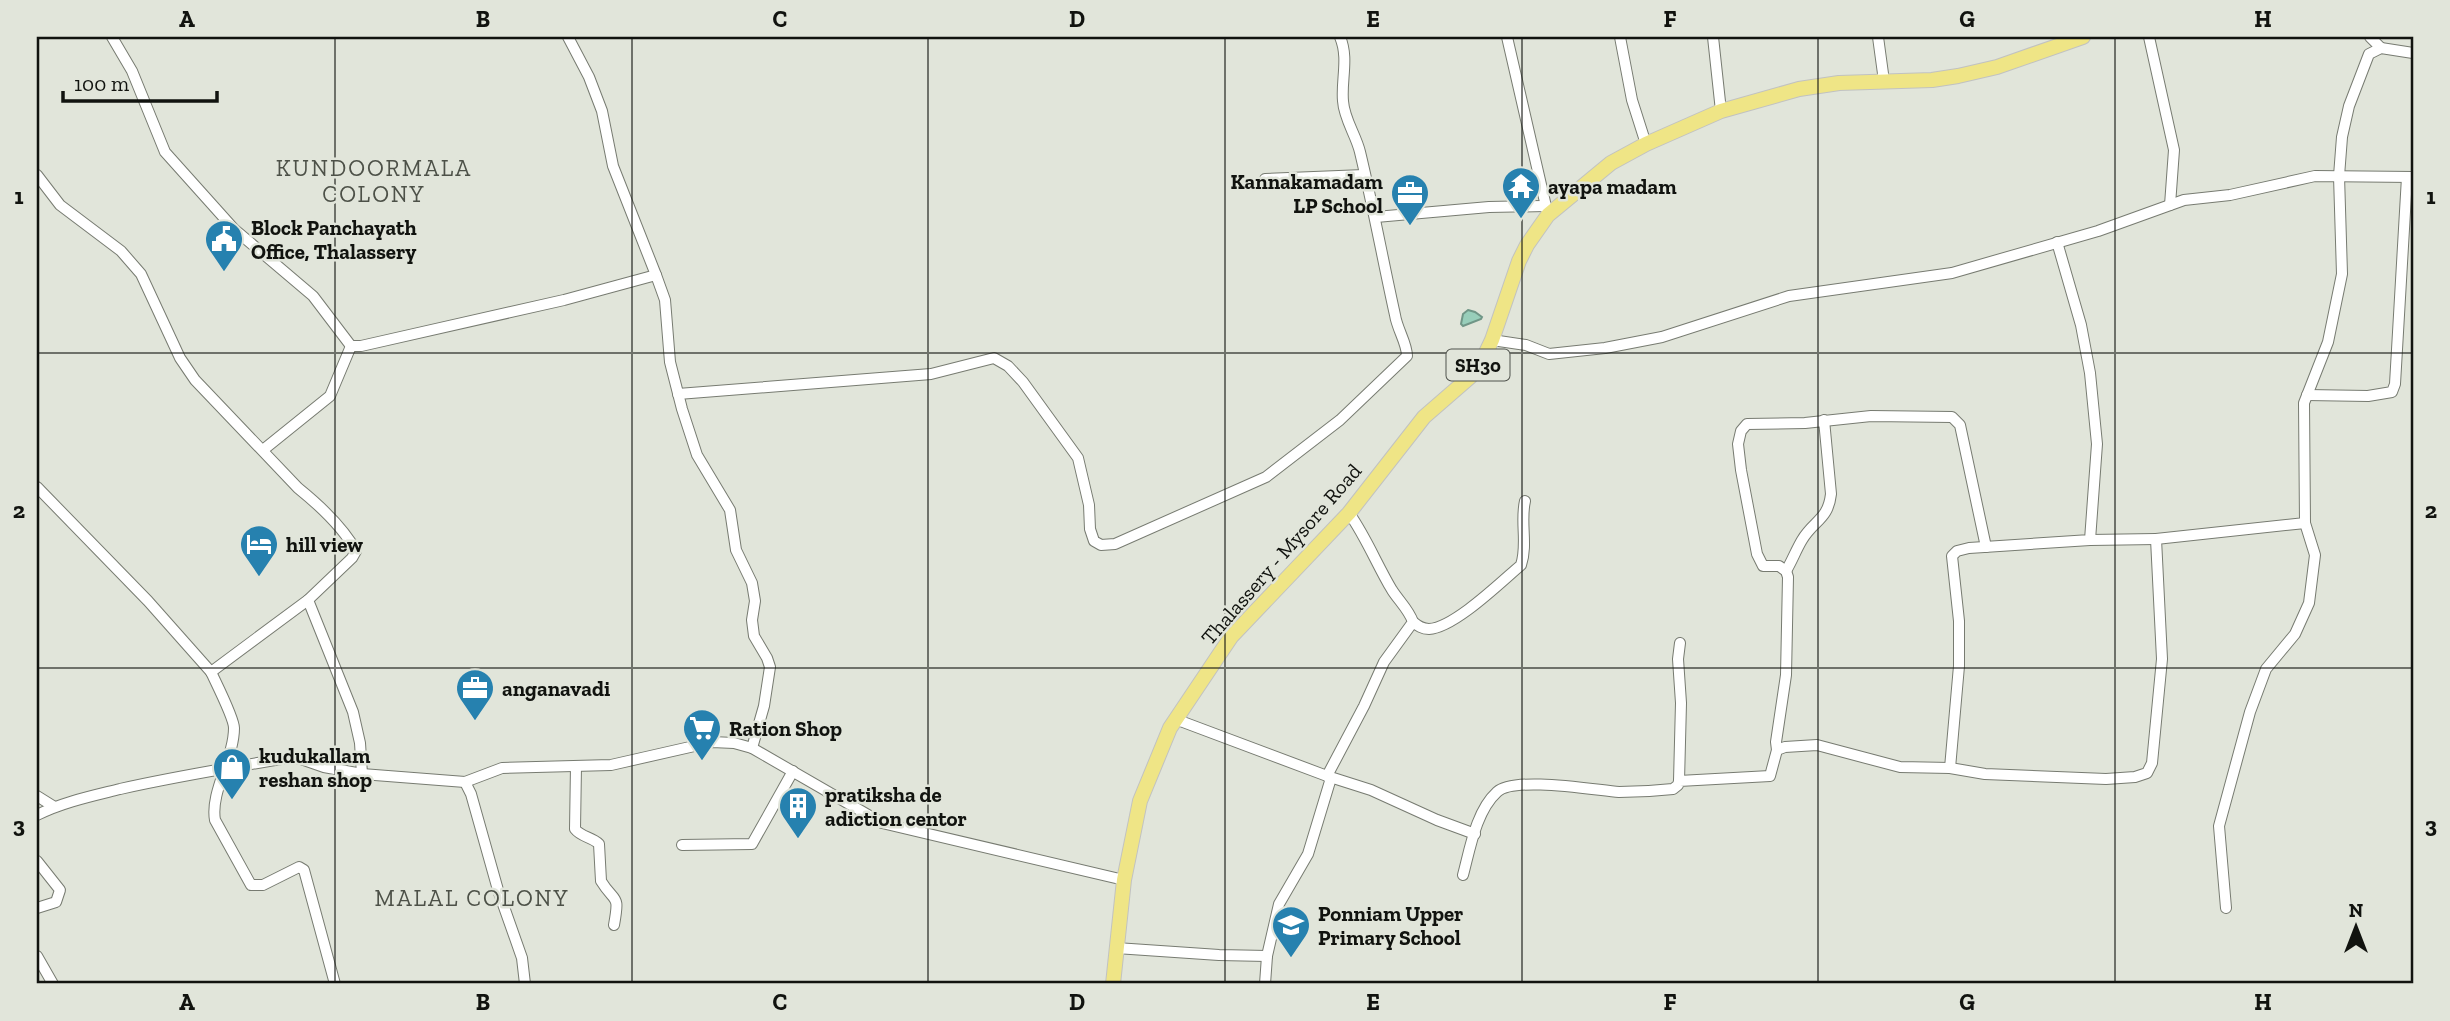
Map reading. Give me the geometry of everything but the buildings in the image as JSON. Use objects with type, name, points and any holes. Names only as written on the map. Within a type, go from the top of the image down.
[{"type":"main road","name":"Thalassery - Mysore Road","points":[[1113,984],[1124,880],[1140,801],[1175,719],[1231,637],[1349,513],[1424,417],[1470,377],[1492,340],[1519,261],[1546,211],[1611,163],[1646,144],[1721,111],[1800,89],[1839,83],[1932,80],[1958,76],[1997,67],[2051,42],[2083,37]]},
{"type":"street","points":[[112,37],[132,71],[164,152],[234,229],[313,296],[351,346]]},
{"type":"street","points":[[568,37],[589,77],[601,111],[613,166],[665,300],[670,362],[697,455],[730,510],[736,550],[752,583],[754,636],[770,667],[764,706],[752,748]]},
{"type":"street","points":[[678,394],[931,374],[994,358],[1008,366],[1023,382],[1078,458],[1089,505],[1090,529],[1094,541],[1101,545],[1115,544],[1266,477],[1340,420],[1404,360],[1407,351],[1397,328],[1376,218],[1343,101],[1345,76],[1340,37]]},
{"type":"street","points":[[1376,218],[1489,207],[1546,211],[1507,37]]},
{"type":"street","points":[[1620,37],[1632,100],[1646,144]]},
{"type":"street","points":[[1713,37],[1721,111]]},
{"type":"street","points":[[1878,37],[1884,81]]},
{"type":"street","points":[[2149,37],[2174,149],[2169,205]]},
{"type":"street","points":[[2370,37],[2381,48]]},
{"type":"street","points":[[2226,908],[2219,826],[2250,712],[2266,669],[2295,634],[2309,603],[2315,555],[2305,523],[2304,403],[2328,342],[2342,274],[2339,176],[2342,137],[2349,106],[2369,54],[2381,48],[2413,53]]},
{"type":"street","points":[[1265,179],[1364,175]]},
{"type":"street","points":[[37,176],[60,205],[121,251],[141,274],[180,358],[195,380],[325,513],[351,541],[356,551],[308,600],[211,671]]},
{"type":"street","points":[[1492,340],[1527,345],[1549,354],[1605,348],[1662,337],[1789,296],[1952,273],[2098,231],[2184,200],[2230,195],[2289,180],[2339,176],[2410,177],[2395,384],[2392,392],[2368,396],[2307,395]]},
{"type":"street","points":[[2057,242],[2081,325],[2090,373],[2097,444],[2090,540]]},
{"type":"street","points":[[351,346],[361,346],[564,300],[656,275]]},
{"type":"street","points":[[263,450],[330,396],[351,346]]},
{"type":"street","points":[[1786,571],[1779,566],[1763,566],[1757,554],[1738,444],[1741,430],[1747,424],[1805,423],[1871,416],[1952,417],[1960,425],[1986,547]]},
{"type":"street","points":[[1679,781],[1770,776],[1777,750],[1786,675],[1789,606],[1786,571],[1803,538],[1825,515],[1831,494],[1824,420]]},
{"type":"street","points":[[37,486],[211,671],[235,727],[213,809],[215,820],[250,885],[263,885],[299,867],[304,870],[335,984]]},
{"type":"street","points":[[1349,513],[1413,622],[1419,627],[1430,629],[1459,616],[1521,565],[1525,553],[1522,514],[1525,501]]},
{"type":"street","points":[[1950,768],[1959,666],[1959,621],[1952,556],[1957,551],[2090,540],[2156,539],[2305,523]]},
{"type":"street","points":[[1777,750],[1817,745],[1900,767],[1950,768],[1985,774],[2106,779],[2135,778],[2147,773],[2152,763],[2162,659],[2156,539]]},
{"type":"street","points":[[308,600],[353,712],[360,743],[362,774]]},
{"type":"street","points":[[1265,984],[1267,956],[1279,904],[1308,854],[1329,777],[1384,662],[1413,622]]},
{"type":"street","points":[[1463,875],[1487,804],[1499,790],[1509,785],[1621,792],[1673,789],[1678,785],[1680,643]]},
{"type":"street","points":[[1175,719],[1382,794],[1437,820],[1475,834]]},
{"type":"street","points":[[37,815],[53,806],[164,779],[281,759],[301,759],[324,767],[362,774],[465,782],[502,768],[611,765],[712,742],[734,743],[752,748],[881,823],[1124,880]]},
{"type":"street","points":[[576,766],[575,829],[599,844],[601,881],[615,896],[617,904],[614,925]]},
{"type":"street","points":[[682,845],[752,844],[793,771]]},
{"type":"street","points":[[465,782],[522,958],[525,984]]},
{"type":"street","points":[[37,796],[53,806]]},
{"type":"street","points":[[37,861],[60,890],[57,902],[37,908]]},
{"type":"street","points":[[1116,948],[1267,956]]},
{"type":"street","points":[[37,956],[53,984]]},
{"type":"shaded area","points":[[1468,310],[1482,317],[1463,326],[1463,314]]},
{"type":"place","name":"ayapa madam","points":[[1521,220]]},
{"type":"place","name":"Kannakamadam LP School","points":[[1410,227]]},
{"type":"place","name":"Block Panchayath Office, Thalassery","points":[[224,273]]},
{"type":"place","name":"hill view","points":[[259,578]]},
{"type":"place","name":"anganavadi","points":[[475,722]]},
{"type":"place","name":"Ration Shop","points":[[702,762]]},
{"type":"place","name":"kudukallam reshan shop","points":[[232,801]]},
{"type":"place","name":"pratiksha de adiction centor","points":[[798,840]]},
{"type":"place","name":"Ponniam Upper Primary School","points":[[1291,959]]},
{"type":"district","name":"KUNDOORMALA COLONY","points":[[374,181]]},
{"type":"district","name":"MALAL COLONY","points":[[472,898]]}]
